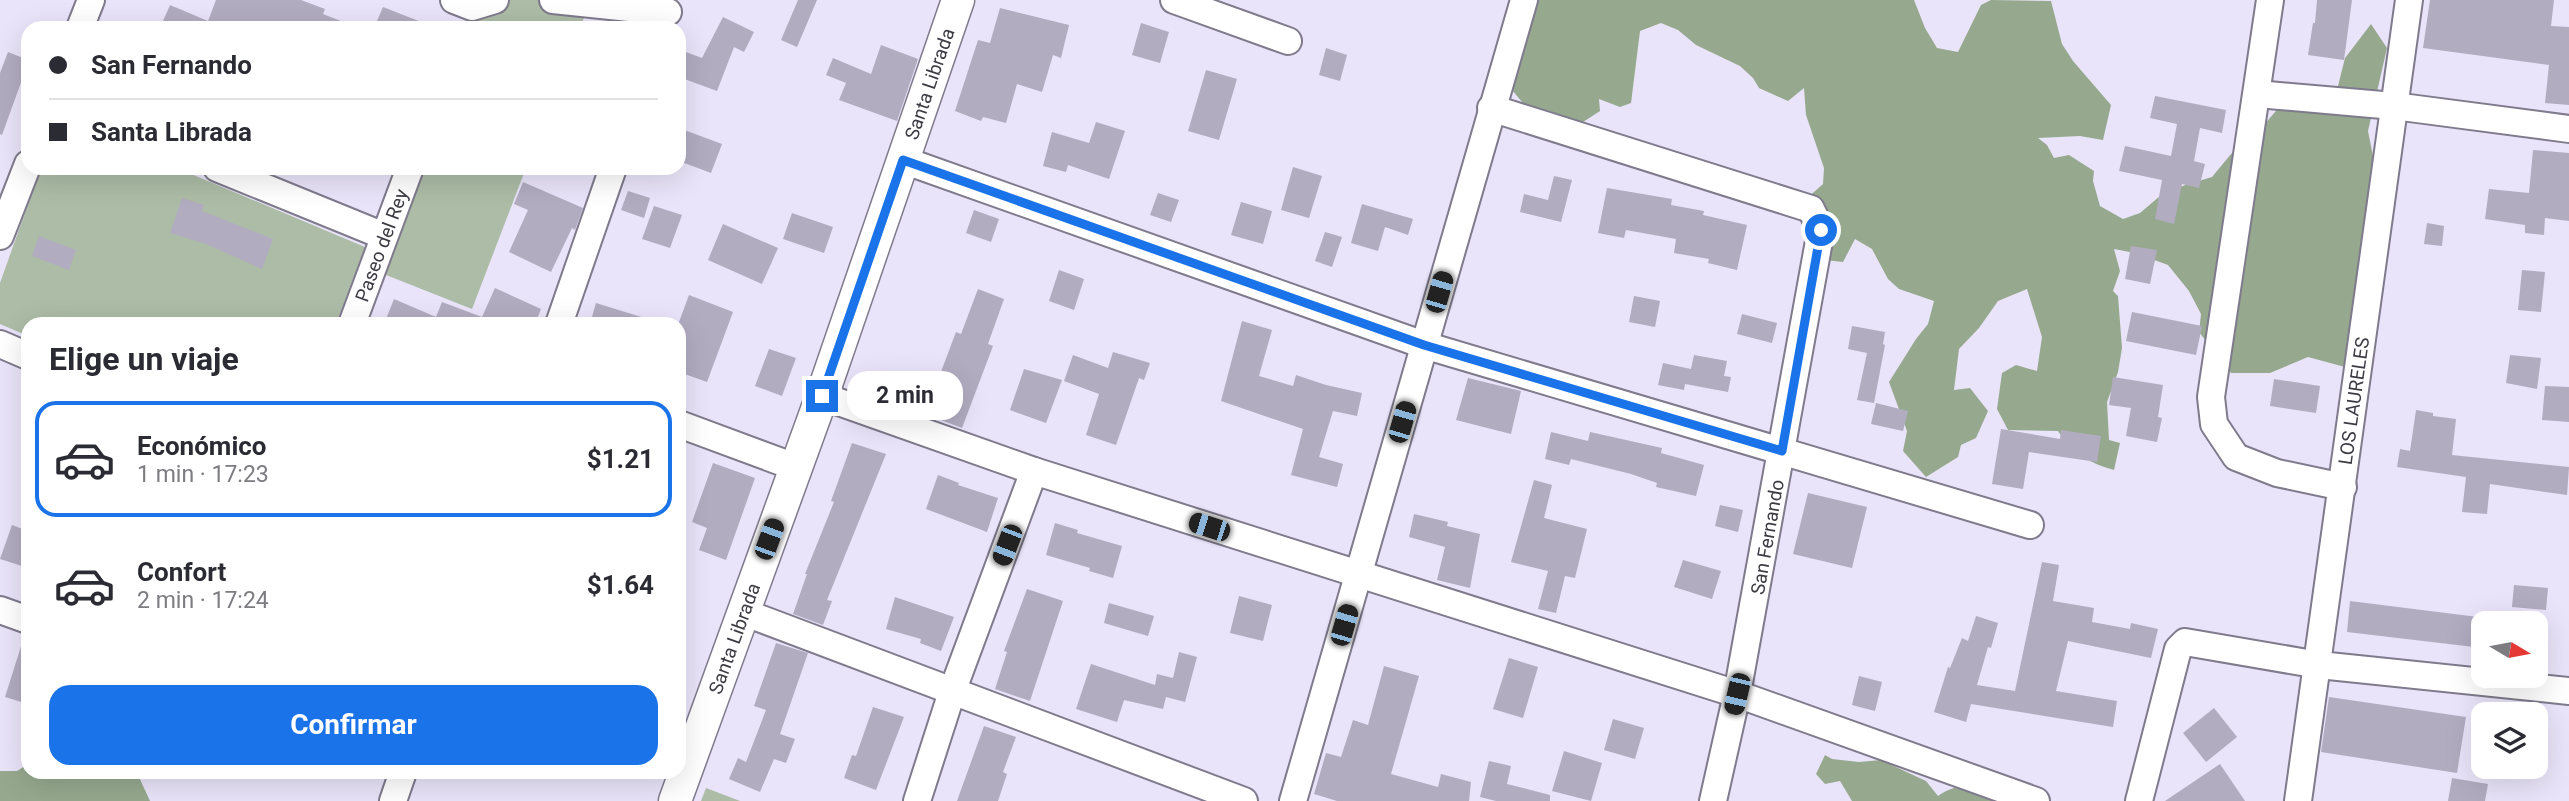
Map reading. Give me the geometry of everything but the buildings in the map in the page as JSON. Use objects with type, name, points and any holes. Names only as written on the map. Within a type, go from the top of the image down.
[{"type":"street","points":[[83,21],[91,0]]},
{"type":"street","points":[[553,0],[667,13]]},
{"type":"street","name":"Santa Librada","points":[[686,770],[822,396],[958,0]]},
{"type":"street","points":[[1174,0],[1288,41]]},
{"type":"street","points":[[1293,801],[1524,0]]},
{"type":"street","points":[[2270,0],[2211,397],[2214,424],[2236,457],[2277,473],[2343,487]]},
{"type":"street","name":"LOS LAURELES","points":[[2298,801],[2319,665],[2409,0]]},
{"type":"street","points":[[2257,93],[2394,106],[2569,129]]},
{"type":"street","name":"San Fernando","points":[[1491,108],[1811,209],[1821,230],[1737,694],[1713,801]]},
{"type":"street","points":[[903,160],[1424,345],[2030,525]]},
{"type":"street","points":[[0,236],[24,175]]},
{"type":"street","points":[[234,175],[384,236]]},
{"type":"street","name":"Paseo del Rey","points":[[355,317],[407,175]]},
{"type":"street","points":[[561,317],[611,175]]},
{"type":"street","points":[[0,344],[21,353]]},
{"type":"street","points":[[822,396],[1034,471],[1737,694],[2036,801]]},
{"type":"street","points":[[686,427],[795,467]]},
{"type":"street","points":[[917,801],[952,692],[1034,471]]},
{"type":"street","points":[[0,610],[21,618]]},
{"type":"street","points":[[743,612],[1244,801]]},
{"type":"street","points":[[2139,801],[2178,649],[2185,642],[2319,665],[2569,691]]},
{"type":"street","points":[[393,801],[401,779]]},
{"type":"street","name":"Santa Librada","points":[[675,801],[683,779]]},
{"type":"green space","points":[[485,0],[591,0],[583,21],[477,21]]},
{"type":"green space","points":[[1535,0],[1914,0],[1925,28],[1937,48],[1958,52],[1981,5],[1991,0],[2051,1],[2062,44],[2111,105],[2103,140],[2080,136],[2038,138],[2047,145],[2054,158],[2069,155],[2094,171],[2093,181],[2100,206],[2123,219],[2140,213],[2160,196],[2212,177],[2231,154],[2263,126],[2292,92],[2336,94],[2345,58],[2371,24],[2387,48],[2368,131],[2375,166],[2345,367],[2308,357],[2270,373],[2231,373],[2199,332],[2201,314],[2189,291],[2168,265],[2135,253],[2114,249],[2120,271],[2113,291],[2118,296],[2122,348],[2118,372],[2107,402],[2109,440],[2120,443],[2114,470],[2082,456],[2058,431],[2008,430],[1997,409],[2002,373],[2016,365],[2037,371],[2042,337],[2027,289],[1998,301],[1979,328],[1959,349],[1954,390],[1970,388],[1988,411],[1976,438],[1961,445],[1958,457],[1926,477],[1903,451],[1907,431],[1889,382],[1928,324],[1934,301],[1899,289],[1888,279],[1872,249],[1855,239],[1843,262],[1825,260],[1800,221],[1805,200],[1823,184],[1824,168],[1806,115],[1804,88],[1788,101],[1759,88],[1740,66],[1696,45],[1678,30],[1661,23],[1640,31],[1631,103],[1620,107],[1599,99],[1600,111],[1563,135],[1533,115],[1512,90],[1512,55]]},
{"type":"green space","points":[[39,175],[194,175],[365,247],[339,317],[21,317],[21,333],[0,324],[0,283]]},
{"type":"green space","points":[[418,175],[523,175],[472,309],[381,273]]},
{"type":"green space","points":[[1825,755],[1832,759],[1859,762],[1881,760],[1926,781],[1938,796],[1961,786],[1974,786],[2000,790],[2037,801],[1852,801],[1840,781],[1825,784],[1816,774]]},
{"type":"green space","points":[[21,768],[21,779],[140,779],[150,801],[0,801],[0,771]]},
{"type":"green space","points":[[706,788],[740,801],[701,801]]},
{"type":"route","points":[[822,396],[903,160],[1424,345],[1782,451],[1821,230]]}]
